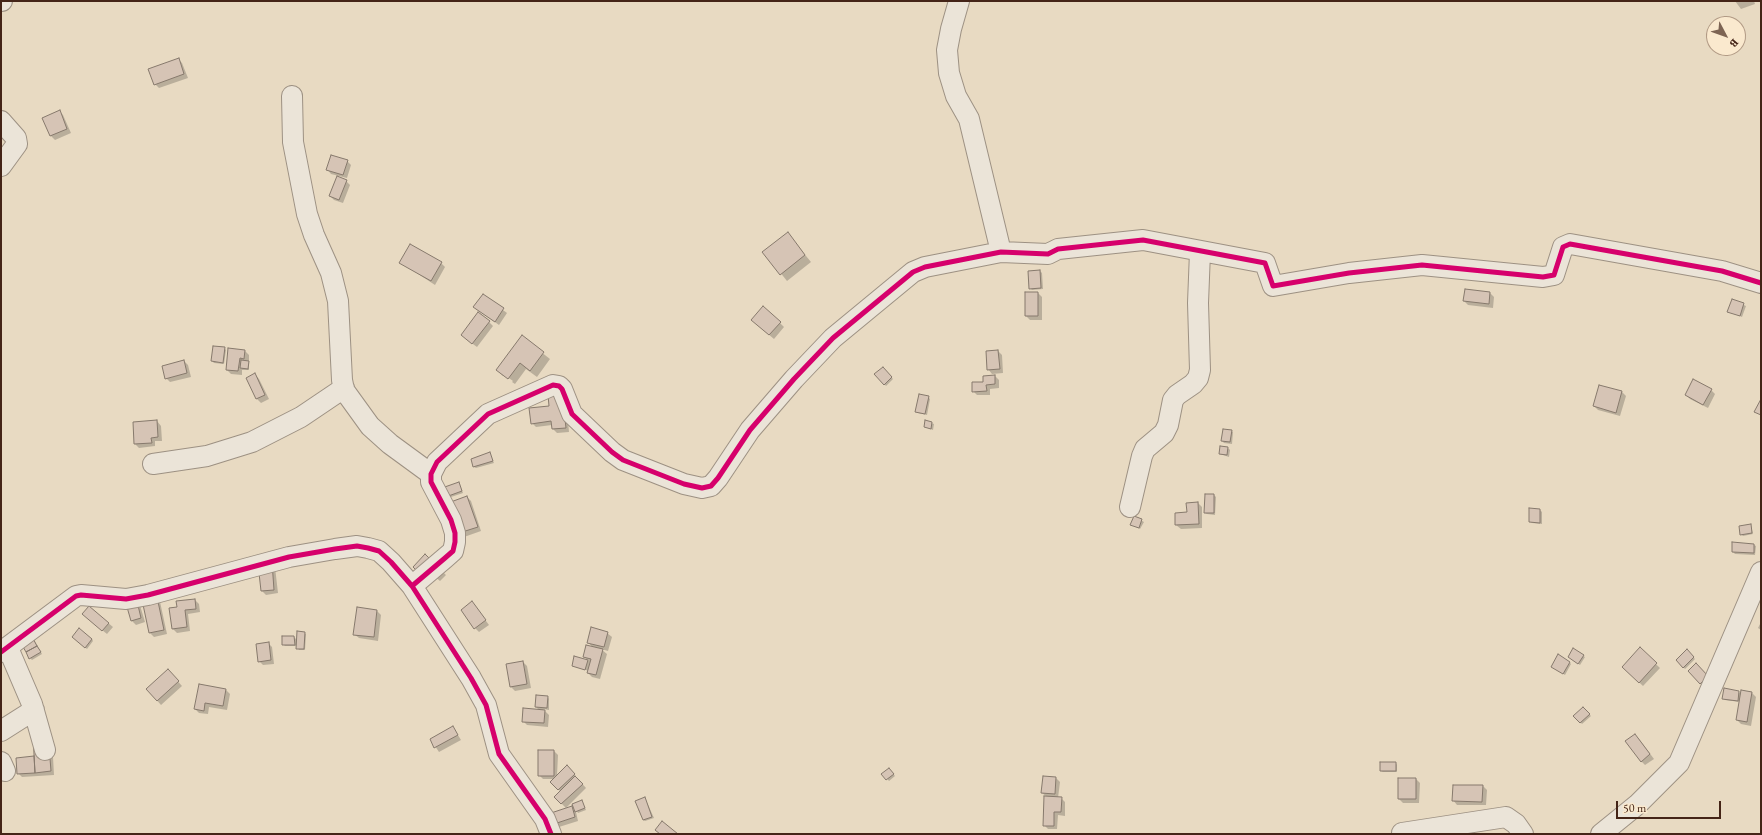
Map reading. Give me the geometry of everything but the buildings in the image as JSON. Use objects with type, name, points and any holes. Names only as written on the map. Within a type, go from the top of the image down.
[{"type":"street","points":[[959,1],[947,50],[949,73],[956,96],[969,119],[1001,252]]},
{"type":"street","points":[[292,96],[293,142],[308,214],[314,235],[332,273],[338,301],[342,380],[344,388],[370,426],[390,444],[431,474]]},
{"type":"street","points":[[1,121],[16,138],[17,144],[1,166]]},
{"type":"street","points":[[412,586],[452,551],[455,542],[455,533],[451,520],[431,482],[431,474],[438,462],[488,414],[553,385],[559,386],[562,389],[572,414],[576,419],[612,452],[623,460],[684,484],[702,488],[711,486],[750,430],[794,379],[833,338],[903,280],[914,272],[925,267],[1001,252],[1048,254],[1058,249],[1143,240],[1265,264],[1273,286],[1349,273],[1422,264],[1543,277],[1554,275],[1563,247],[1570,244],[1722,271],[1761,283]]},
{"type":"street","points":[[1130,507],[1145,449],[1164,433],[1168,425],[1173,400],[1178,394],[1193,384],[1198,378],[1200,370],[1198,303],[1200,252]]},
{"type":"street","points":[[152,464],[207,456],[252,442],[301,417],[344,388]]},
{"type":"street","points":[[45,750],[34,710],[4,647],[76,596],[81,595],[126,600],[289,557],[357,546],[378,552],[391,562],[412,586],[480,693],[486,705],[499,754],[544,819],[551,834]]},
{"type":"street","points":[[1601,834],[1638,804],[1679,763],[1761,572]]},
{"type":"street","points":[[1,731],[34,710]]},
{"type":"street","points":[[1402,833],[1506,817],[1516,824],[1523,834]]},
{"type":"cycle path","points":[[412,586],[453,551],[455,542],[455,533],[451,520],[431,482],[431,474],[437,462],[488,414],[553,385],[559,386],[562,389],[572,414],[612,452],[623,460],[684,484],[702,488],[711,486],[750,430],[794,379],[833,338],[913,272],[925,267],[1001,252],[1048,254],[1058,249],[1143,240],[1265,263],[1273,286],[1349,273],[1422,265],[1543,277],[1554,275],[1563,247],[1570,244],[1722,271],[1761,283]]},
{"type":"cycle path","points":[[1,652],[76,596],[81,595],[126,599],[148,595],[289,557],[357,546],[379,551],[412,586],[471,678],[486,705],[499,754],[545,819],[551,834]]}]
